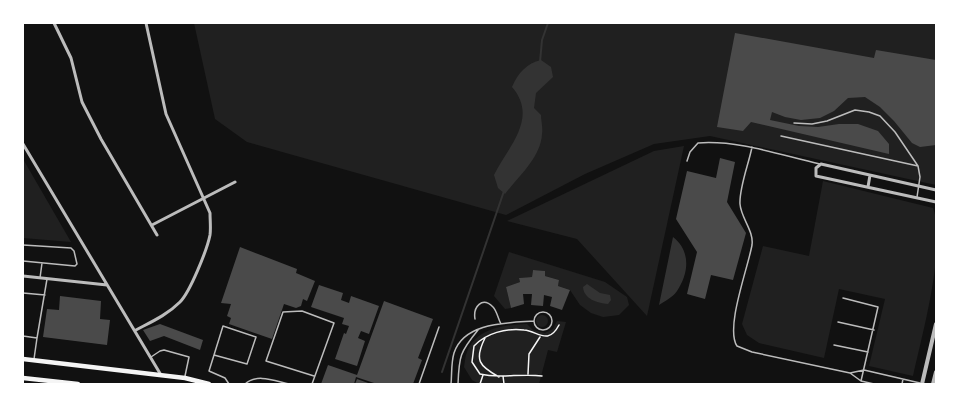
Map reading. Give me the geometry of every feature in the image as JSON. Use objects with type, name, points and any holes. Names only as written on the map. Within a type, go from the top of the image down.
[{"type":"main road","points":[[23,359],[185,378],[209,384]]},
{"type":"main road","points":[[23,378],[78,384]]},
{"type":"street","points":[[54,23],[71,58],[82,102],[101,139],[157,235]]},
{"type":"street","points":[[136,330],[164,316],[180,302],[187,293],[210,235],[210,213],[166,114],[146,23]]},
{"type":"street","points":[[23,144],[136,330],[161,375]]},
{"type":"street","points":[[936,190],[820,164],[816,168],[816,176],[868,186],[936,202]]},
{"type":"street","points":[[868,186],[870,175]]},
{"type":"street","points":[[152,225],[236,182]]},
{"type":"street","points":[[23,276],[107,284]]},
{"type":"street","points":[[922,384],[936,324]]},
{"type":"street","points":[[933,384],[936,372]]},
{"type":"lane","points":[[794,123],[819,123],[855,110],[869,112],[880,116],[895,132],[918,166],[918,197]]},
{"type":"lane","points":[[781,136],[918,166]]},
{"type":"lane","points":[[687,161],[690,152],[698,143],[715,142],[752,147],[820,164]]},
{"type":"lane","points":[[752,147],[740,199],[741,208],[752,244],[733,326],[734,341],[737,346],[752,352],[850,373],[862,381],[874,384]]},
{"type":"lane","points":[[23,245],[72,248],[77,264],[75,266],[23,261]]},
{"type":"lane","points":[[40,278],[42,263]]},
{"type":"lane","points":[[34,360],[47,279]]},
{"type":"lane","points":[[23,293],[45,295]]},
{"type":"lane","points":[[843,298],[878,307],[862,381]]},
{"type":"lane","points":[[475,319],[474,311],[476,306],[480,303],[486,303],[494,308],[501,324]]},
{"type":"lane","points":[[312,384],[334,323],[303,312],[284,312],[266,362],[314,376]]},
{"type":"lane","points":[[545,313],[550,316],[551,322],[547,329],[542,330],[535,326],[534,320],[536,315],[545,313]]},
{"type":"lane","points":[[451,384],[452,360],[456,348],[465,336],[478,329],[501,324],[534,320]]},
{"type":"lane","points":[[838,322],[874,330]]},
{"type":"lane","points":[[214,355],[246,364],[256,338],[223,326],[209,371],[225,378],[228,384]]},
{"type":"lane","points":[[419,384],[439,327]]},
{"type":"lane","points":[[458,384],[459,361],[461,354],[478,329]]},
{"type":"lane","points":[[23,336],[37,338]]},
{"type":"lane","points":[[834,345],[868,352]]},
{"type":"lane","points":[[151,357],[160,350],[164,350],[189,357],[185,378]]},
{"type":"lane","points":[[850,373],[864,370],[922,384]]},
{"type":"lane","points":[[245,384],[249,380],[259,378],[289,384]]},
{"type":"lane","points":[[902,384],[903,379]]},
{"type":"path","points":[[542,376],[528,374],[499,377],[480,374],[472,362],[474,346],[485,338],[505,330],[522,329],[541,336],[551,335],[559,325]]},
{"type":"path","points":[[528,374],[529,354],[541,336]]},
{"type":"path","points":[[485,338],[479,349],[480,360],[484,369],[499,377]]},
{"type":"path","points":[[480,384],[483,375]]},
{"type":"path","points":[[503,376],[504,384]]},
{"type":"shaded area","points":[[194,23],[936,23],[936,185],[710,136],[654,144],[585,174],[506,215],[247,142],[215,119]]},
{"type":"shaded area","points":[[541,60],[551,67],[553,77],[536,93],[534,108],[541,115],[541,142],[533,159],[505,194],[498,188],[494,175],[518,132],[522,121],[523,110],[520,99],[512,87],[517,77],[527,66]]},
{"type":"shaded area","points":[[684,146],[647,316],[577,239],[507,221],[654,151]]},
{"type":"shaded area","points":[[23,159],[71,242],[23,238]]},
{"type":"shaded area","points":[[823,181],[933,208],[937,224],[935,267],[927,315],[913,376],[869,366],[885,299],[839,289],[824,358],[759,343],[747,335],[742,324],[763,246],[809,256]]},
{"type":"shaded area","points":[[673,237],[683,249],[686,270],[677,291],[659,305]]},
{"type":"shaded area","points":[[509,252],[605,282],[627,297],[629,305],[619,315],[603,317],[591,313],[580,305],[570,290],[558,286],[559,280],[545,276],[544,271],[533,270],[532,277],[519,278],[520,282],[506,287],[511,308],[505,309],[494,296]]},
{"type":"shaded area","points":[[587,284],[600,293],[610,295],[611,300],[608,304],[600,303],[588,297],[583,287]]},
{"type":"shaded area","points":[[540,315],[544,315],[548,321],[544,327],[540,327],[536,323],[536,319]]},
{"type":"shaded area","points":[[557,321],[566,322],[557,352],[548,350],[539,384],[479,384],[472,380],[464,367],[466,354],[471,344],[484,333],[492,329],[510,325],[527,324],[533,330],[545,333],[553,329]]},
{"type":"building","points":[[735,33],[874,58],[876,50],[936,60],[936,145],[920,147],[912,143],[880,107],[865,97],[848,98],[834,111],[820,118],[801,120],[785,117],[772,112],[770,120],[799,126],[818,127],[839,124],[858,124],[878,131],[889,144],[889,154],[751,122],[743,131],[717,127]]},
{"type":"building","points":[[720,158],[735,162],[727,202],[746,233],[733,280],[711,275],[705,299],[687,294],[697,252],[676,219],[687,171],[716,178]]},
{"type":"building","points":[[240,247],[297,269],[296,273],[315,281],[307,301],[303,299],[301,306],[296,308],[284,304],[272,339],[229,324],[231,318],[227,316],[231,304],[221,303]]},
{"type":"building","points":[[533,270],[545,271],[545,276],[559,280],[558,286],[570,290],[562,310],[550,306],[552,297],[544,295],[543,306],[531,305],[532,294],[523,294],[524,304],[511,308],[506,287],[520,282],[519,278],[532,277]]},
{"type":"building","points":[[319,285],[343,293],[341,300],[349,303],[351,296],[379,306],[369,334],[361,331],[358,338],[365,341],[357,366],[335,359],[344,333],[346,334],[349,326],[342,324],[344,318],[311,307]]},
{"type":"building","points":[[60,296],[101,301],[100,319],[110,320],[107,345],[43,337],[47,309],[59,310]]},
{"type":"building","points":[[384,301],[433,319],[418,358],[422,360],[413,384],[377,384],[356,377],[354,384],[321,384],[328,365],[357,375]]},
{"type":"building","points":[[160,324],[203,340],[200,350],[164,336],[150,341],[143,330]]},
{"type":"building","points":[[357,379],[371,384],[355,384]]},
{"type":"waterway","points":[[540,62],[542,40],[548,23]]},
{"type":"waterway","points":[[442,372],[504,191]]}]
